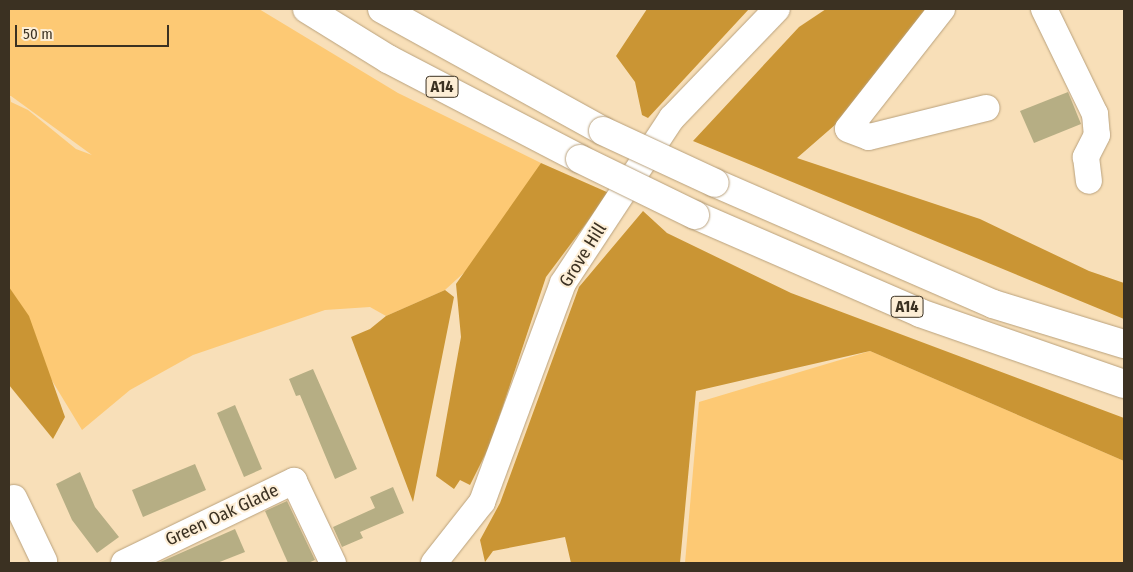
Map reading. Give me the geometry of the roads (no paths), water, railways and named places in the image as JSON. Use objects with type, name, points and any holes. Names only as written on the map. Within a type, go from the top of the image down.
[{"type":"highway","name":"A14","points":[[307,9],[388,59],[580,159],[696,215],[920,313],[1124,384]]},
{"type":"highway","name":"A14","points":[[382,9],[603,131],[715,183],[992,304],[1124,344]]},
{"type":"street","name":"Grove Hill","points":[[434,563],[454,552],[482,502],[563,283],[672,118],[777,9]]},
{"type":"street","points":[[942,9],[848,129],[869,137],[986,108]]},
{"type":"street","points":[[1044,9],[1095,114],[1097,135],[1086,157],[1089,181]]},
{"type":"street","name":"Green Oak Glade","points":[[124,563],[294,482],[333,563]]},
{"type":"street","points":[[14,498],[48,562]]}]
